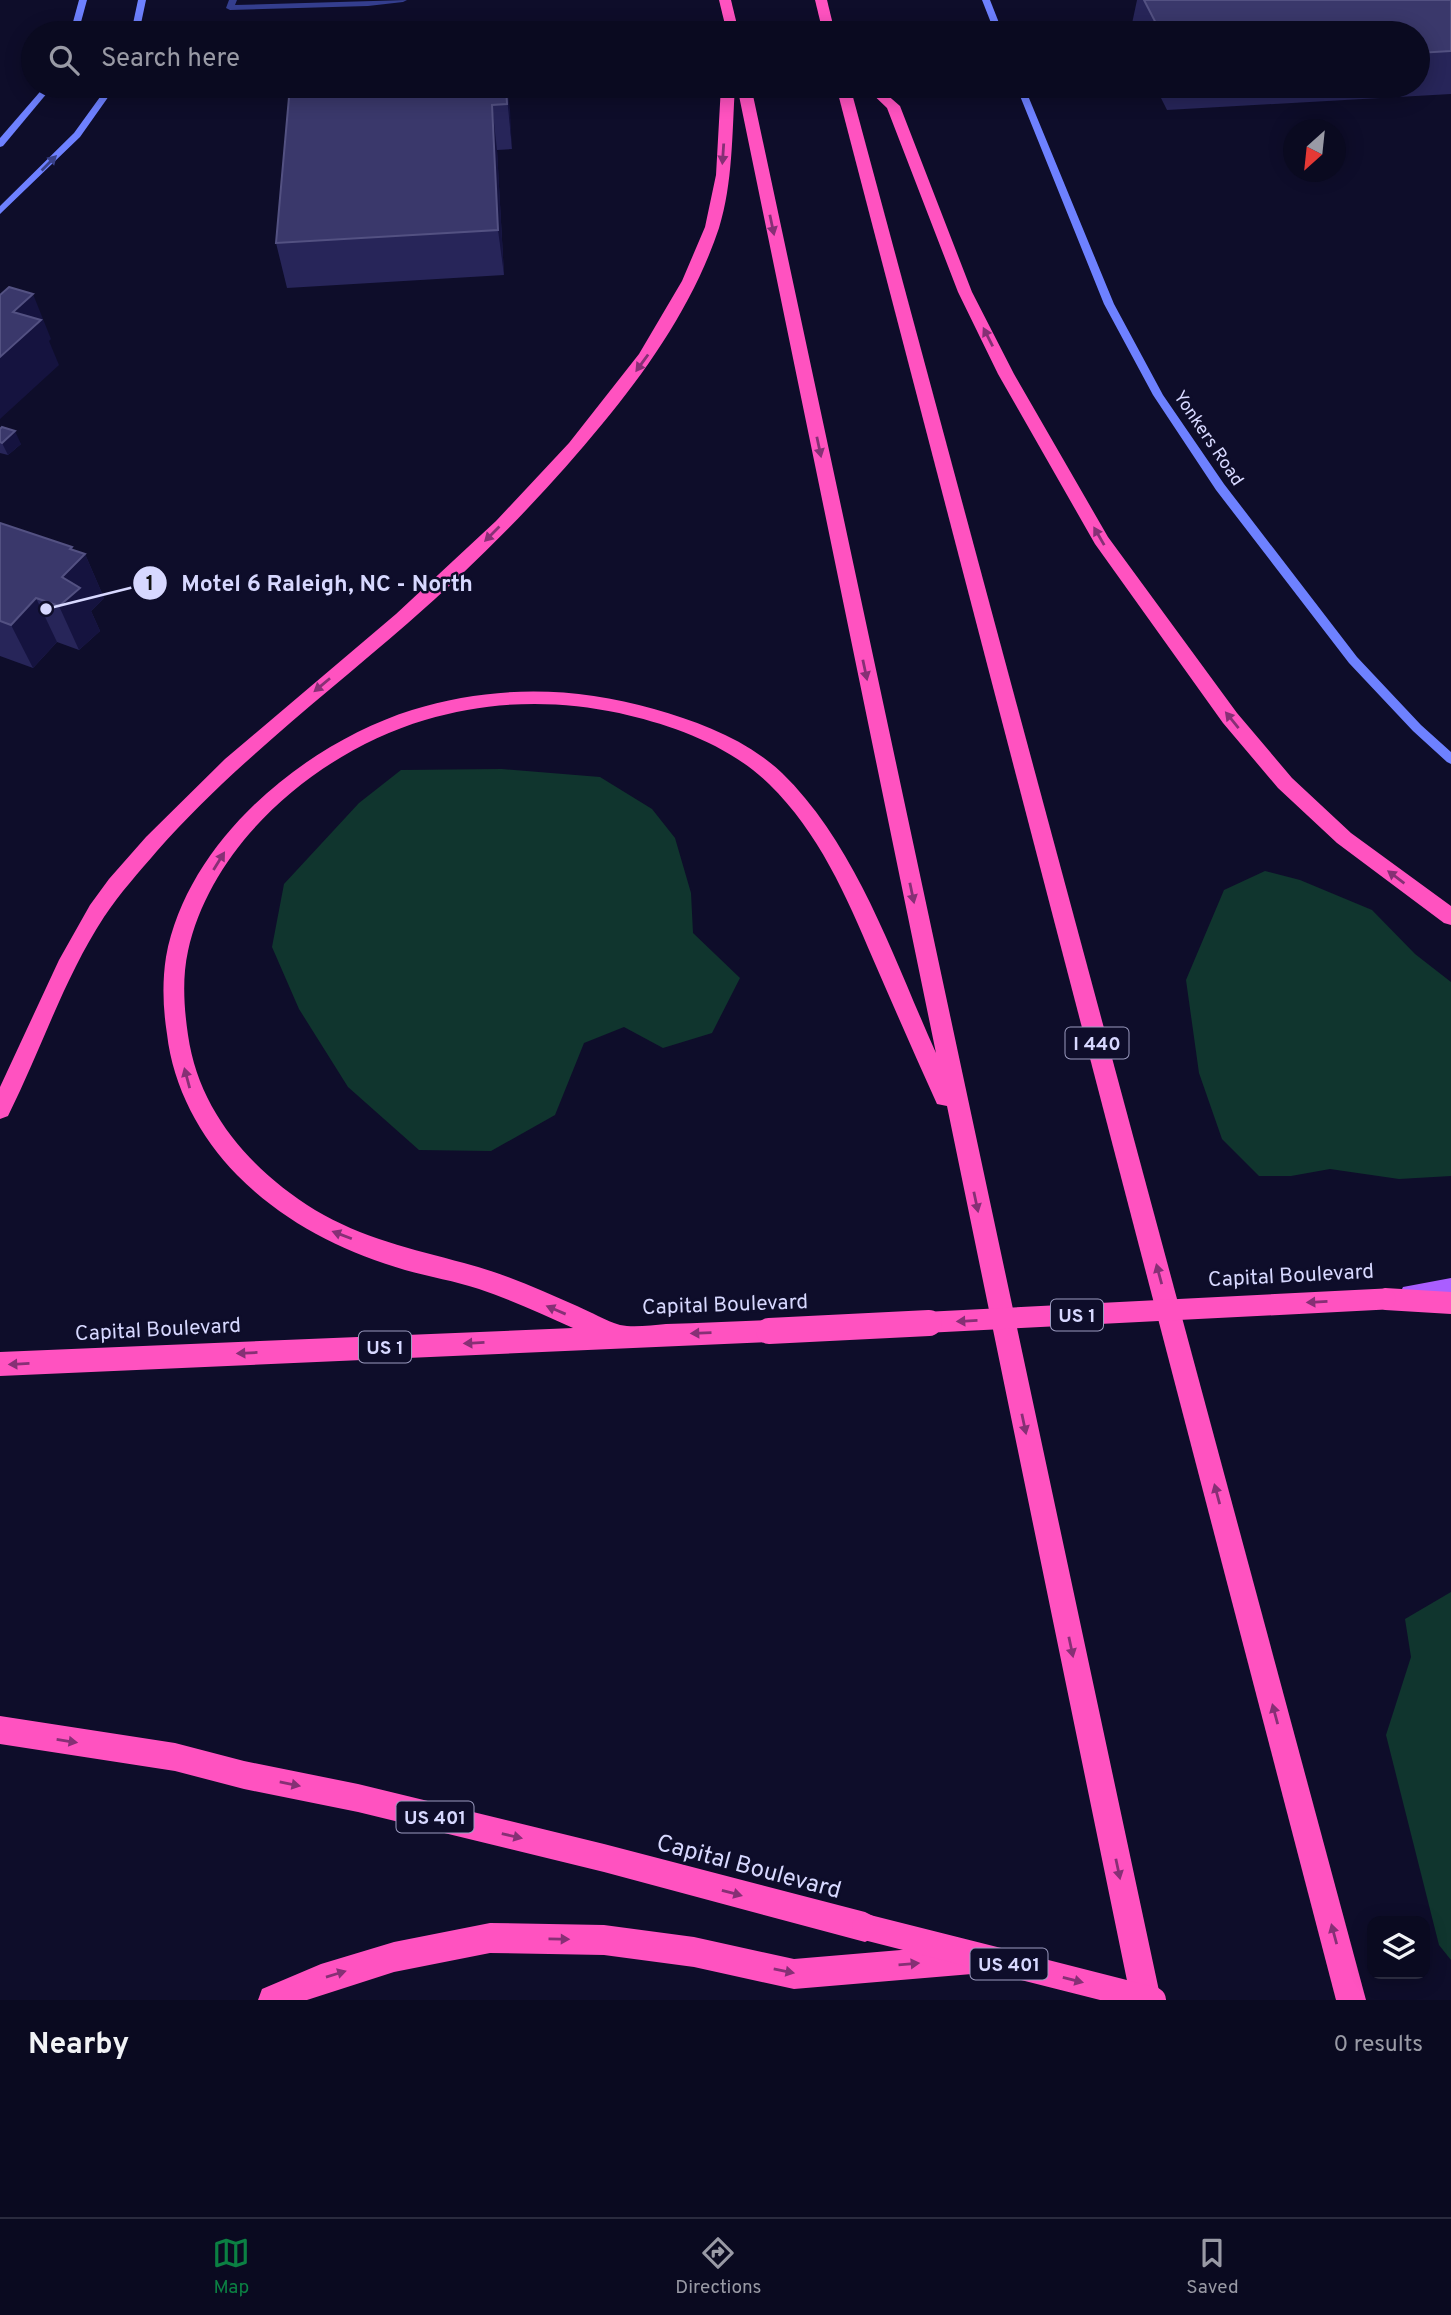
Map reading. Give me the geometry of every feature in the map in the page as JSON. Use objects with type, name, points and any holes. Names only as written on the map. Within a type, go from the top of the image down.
[{"type":"highway","points":[[725,0],[730,21]]},
{"type":"highway","points":[[821,0],[827,21]]},
{"type":"highway","points":[[0,1109],[81,938],[114,887],[166,828],[270,729],[444,581],[551,475],[622,391],[685,290],[712,227],[721,186],[727,98]]},
{"type":"highway","points":[[746,98],[962,1135],[1146,2000]]},
{"type":"highway","name":"I 440","points":[[847,98],[1351,2000]]},
{"type":"highway","points":[[884,98],[893,106],[965,292],[1006,374],[1101,540],[1230,718],[1285,783],[1344,838],[1451,917]]},
{"type":"highway","points":[[619,1336],[487,1281],[399,1258],[318,1226],[272,1192],[228,1150],[191,1091],[177,1041],[173,997],[178,947],[198,894],[226,850],[265,805],[313,768],[358,741],[414,717],[476,701],[530,695],[580,698],[631,708],[687,727],[733,747],[778,781],[809,814],[838,857],[962,1135]]},
{"type":"highway","name":"Capital Boulevard","points":[[0,1364],[769,1331],[1385,1299]]},
{"type":"highway","name":"US 1","points":[[1385,1299],[1451,1303]]},
{"type":"highway","name":"Capital Boulevard","points":[[0,1730],[175,1757],[358,1798],[604,1858],[1153,2000]]},
{"type":"highway","points":[[273,2000],[321,1979],[394,1957],[490,1938],[604,1940],[694,1952],[794,1974],[984,1958]]},
{"type":"main road","name":"Capital Boulevard","points":[[1385,1299],[1451,1289]]},
{"type":"street","points":[[77,21],[83,0]]},
{"type":"street","points":[[138,21],[142,0]]},
{"type":"street","points":[[986,0],[994,21]]},
{"type":"street","points":[[0,144],[39,98]]},
{"type":"street","points":[[0,211],[77,135],[103,98]]},
{"type":"street","name":"Yonkers Road","points":[[1025,98],[1109,304],[1158,395],[1220,487],[1353,660],[1417,728],[1451,759]]},
{"type":"lane","points":[[233,0],[230,8],[368,4],[403,0]]},
{"type":"green space","points":[[502,769],[600,777],[652,809],[675,838],[691,893],[693,933],[740,978],[712,1033],[663,1048],[624,1027],[584,1043],[555,1115],[491,1151],[419,1150],[348,1087],[299,1009],[272,947],[284,884],[359,803],[401,770]]},
{"type":"green space","points":[[1265,871],[1300,880],[1372,910],[1415,954],[1451,982],[1451,1176],[1399,1179],[1330,1169],[1291,1176],[1259,1176],[1222,1139],[1199,1073],[1186,980],[1224,890]]},
{"type":"green space","points":[[1451,1592],[1451,1960],[1439,1945],[1386,1735],[1411,1657],[1405,1619]]},
{"type":"building","points":[[1144,0],[1451,0],[1451,51],[1430,52],[1430,21],[1155,21]]},
{"type":"building","points":[[289,98],[507,98],[507,104],[492,105],[498,230],[276,243]]},
{"type":"building","points":[[9,287],[33,294],[13,312],[41,320],[0,357],[0,295]]},
{"type":"building","points":[[2,427],[15,431],[2,443],[0,429]]},
{"type":"building","points":[[0,523],[72,547],[70,549],[85,554],[62,577],[80,588],[59,606],[36,598],[11,625],[0,621]]},
{"type":"place","name":"Motel 6 Raleigh, NC - North","points":[[46,609]]}]
